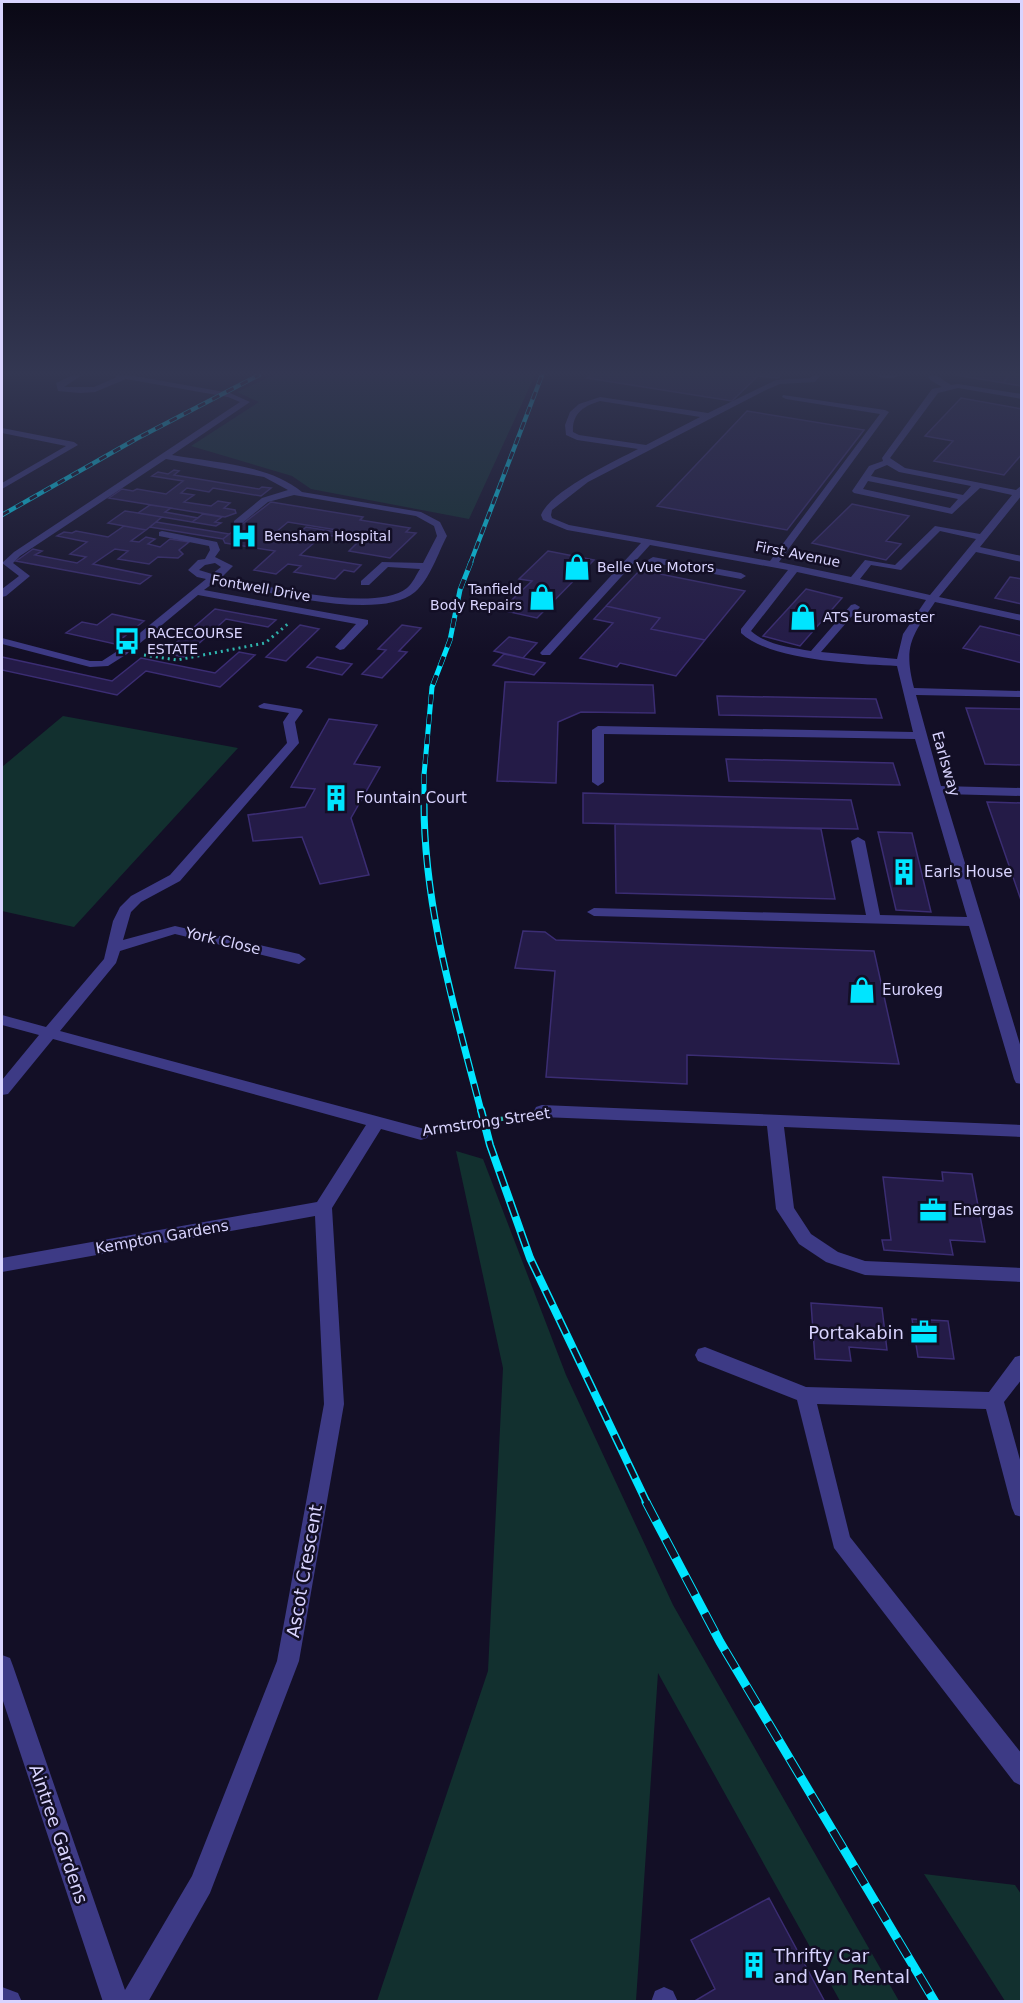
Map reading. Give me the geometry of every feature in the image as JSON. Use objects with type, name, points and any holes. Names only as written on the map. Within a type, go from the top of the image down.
[{"type":"street","points":[[2,486],[33,468]]},
{"type":"street","points":[[2,594],[25,576],[7,563],[17,554],[146,468]]},
{"type":"street","points":[[196,592],[214,578],[228,566],[222,561],[197,564],[193,570],[201,575],[214,578],[339,601],[369,603],[392,600],[411,591],[442,536],[441,526],[434,520],[418,514],[299,494],[283,482],[266,475],[231,468]]},
{"type":"street","name":"First Avenue","points":[[607,468],[585,480],[548,509],[546,515],[548,520],[567,527],[795,568],[1022,618]]},
{"type":"street","points":[[773,564],[843,468]]},
{"type":"street","points":[[872,468],[856,491],[952,512],[978,485]]},
{"type":"street","points":[[899,468],[1018,496]]},
{"type":"street","points":[[865,478],[965,498]]},
{"type":"street","points":[[237,523],[266,500],[296,491]]},
{"type":"street","name":"Earlsway","points":[[1018,496],[933,597],[908,634],[902,663],[920,736],[1022,1079]]},
{"type":"street","points":[[853,580],[869,562],[897,568],[938,528],[982,537]]},
{"type":"street","points":[[162,534],[214,544],[215,550],[208,561]]},
{"type":"street","points":[[546,653],[647,542]]},
{"type":"street","points":[[972,548],[1022,559]]},
{"type":"street","points":[[684,566],[695,550]]},
{"type":"street","points":[[653,561],[741,576]]},
{"type":"street","points":[[365,583],[386,564],[425,566]]},
{"type":"street","points":[[795,568],[745,631],[748,637],[765,645],[854,661],[902,663]]},
{"type":"street","name":"Fontwell Drive","points":[[2,641],[90,664],[104,664],[123,652],[196,592],[364,622],[340,647]]},
{"type":"street","points":[[814,654],[855,607]]},
{"type":"street","points":[[909,691],[1022,694]]},
{"type":"street","points":[[2,1090],[111,960],[120,921],[125,910],[136,899],[175,878],[293,743],[289,722],[297,711],[264,706]]},
{"type":"street","points":[[598,782],[597,730],[920,736]]},
{"type":"street","points":[[936,790],[1022,792]]},
{"type":"street","points":[[858,841],[874,920]]},
{"type":"street","points":[[594,912],[975,922]]},
{"type":"street","name":"York Close","points":[[114,948],[175,930],[299,959]]},
{"type":"street","name":"Armstrong Street","points":[[2,1020],[421,1134]]},
{"type":"street","name":"Armstrong Street","points":[[542,1111],[1022,1131]]},
{"type":"street","points":[[775,1121],[785,1209],[805,1239],[832,1257],[865,1268],[1022,1275]]},
{"type":"street","points":[[323,1209],[376,1123]]},
{"type":"street","name":"Kempton Gardens","points":[[2,1265],[323,1209]]},
{"type":"street","name":"Ascot Crescent","points":[[133,2001],[201,1884],[288,1661],[334,1404],[323,1209]]},
{"type":"street","points":[[705,1355],[805,1395],[994,1401]]},
{"type":"street","points":[[994,1401],[1022,1363]]},
{"type":"street","points":[[805,1395],[841,1541],[1022,1774]]},
{"type":"street","points":[[994,1401],[1022,1508]]},
{"type":"street","name":"Aintree Gardens","points":[[2,1666],[116,2001]]},
{"type":"street","points":[[2,2000],[9,2001]]},
{"type":"path","points":[[123,652],[177,660],[266,643],[292,621],[280,618],[289,609]]},
{"type":"path","name":"Armstrong Street","points":[[421,1134],[542,1111]]},
{"type":"green space","points":[[267,468],[492,468],[469,519],[311,489],[292,476]]},
{"type":"green space","points":[[63,716],[238,748],[74,927],[2,911],[2,767]]},
{"type":"green space","points":[[456,1151],[483,1159],[566,1375],[673,1605],[899,2001],[840,2001],[658,1673],[636,2001],[377,2001],[488,1671],[503,1368]]},
{"type":"green space","points":[[924,1874],[1015,1885],[1021,1894],[1021,2001],[1005,2001]]},
{"type":"building","points":[[693,468],[834,468],[787,530],[657,506]]},
{"type":"building","points":[[971,468],[1010,468],[1004,475]]},
{"type":"building","points":[[174,470],[179,471],[174,475],[259,489],[271,488],[261,496],[213,488],[209,492],[187,488],[181,493],[194,495],[184,502],[211,506],[218,501],[230,503],[224,508],[235,510],[236,513],[225,517],[109,498],[122,489],[166,494],[183,481],[152,476],[158,472],[168,474]]},
{"type":"building","points":[[271,502],[363,517],[360,520],[410,528],[406,532],[416,533],[390,558],[349,551],[361,539],[338,535],[343,531],[288,522],[270,537],[290,541],[306,527],[337,532],[333,536],[323,535],[300,555],[361,565],[354,572],[344,570],[335,579],[294,572],[301,566],[288,564],[276,574],[254,570],[275,551],[225,543],[223,539]]},
{"type":"building","points":[[852,504],[909,516],[886,541],[901,544],[886,560],[812,543]]},
{"type":"building","points":[[150,505],[171,508],[165,512],[198,518],[192,522],[138,513]]},
{"type":"building","points":[[125,511],[162,517],[146,530],[108,523]]},
{"type":"building","points":[[203,514],[222,517],[215,522],[221,523],[216,526],[192,522]]},
{"type":"building","points":[[156,522],[229,534],[223,539],[150,527]]},
{"type":"building","points":[[124,526],[146,530],[131,541],[139,542],[146,537],[155,539],[148,544],[160,547],[170,539],[189,542],[179,550],[183,554],[178,558],[158,557],[149,564],[118,559],[128,551],[115,549],[93,564],[151,576],[140,584],[16,561],[33,549],[42,551],[35,555],[77,563],[86,557],[70,554],[87,542],[57,536],[64,532],[76,531],[108,537]]},
{"type":"building","points":[[548,551],[594,560],[537,618],[501,610],[532,581],[519,579]]},
{"type":"building","points":[[640,570],[745,591],[705,640],[651,629],[660,618],[606,606]]},
{"type":"building","points":[[1010,577],[1022,579],[1022,604],[995,598]]},
{"type":"building","name":"ATS Euromaster","points":[[806,589],[842,598],[800,646],[763,636]]},
{"type":"building","points":[[606,606],[660,618],[651,629],[705,640],[676,676],[620,663],[617,667],[580,658],[613,623],[594,619]]},
{"type":"building","points":[[215,609],[276,620],[268,627],[226,619],[184,657],[164,653]]},
{"type":"building","points":[[112,614],[144,621],[115,644],[66,633],[82,622],[97,625]]},
{"type":"building","points":[[300,625],[319,629],[286,661],[266,657]]},
{"type":"building","points":[[402,625],[421,628],[399,651],[407,652],[382,678],[362,674],[386,650],[378,649]]},
{"type":"building","points":[[980,626],[1022,636],[1022,663],[963,648]]},
{"type":"building","points":[[509,637],[537,643],[523,658],[494,651]]},
{"type":"building","points":[[239,652],[255,655],[220,687],[146,671],[117,695],[2,670],[2,657],[112,681],[141,658],[215,673]]},
{"type":"building","points":[[504,654],[545,663],[534,675],[493,665]]},
{"type":"building","points":[[317,657],[352,664],[342,675],[307,667]]},
{"type":"building","points":[[505,682],[653,685],[655,713],[581,712],[558,722],[556,783],[497,781]]},
{"type":"building","points":[[717,696],[876,699],[882,718],[719,715]]},
{"type":"building","points":[[966,708],[1022,709],[1022,765],[985,764]]},
{"type":"building","name":"Fountain Court","points":[[329,719],[377,725],[354,764],[380,767],[351,818],[369,875],[320,884],[302,837],[253,841],[248,815],[305,807],[315,789],[291,787]]},
{"type":"building","points":[[726,759],[893,763],[900,785],[729,781]]},
{"type":"building","points":[[583,793],[851,800],[858,829],[583,823]]},
{"type":"building","points":[[987,802],[1022,803],[1022,903]]},
{"type":"building","points":[[615,824],[821,829],[835,899],[616,893]]},
{"type":"building","name":"Earls House","points":[[878,832],[912,833],[931,912],[896,910]]},
{"type":"building","points":[[523,931],[545,932],[556,940],[874,951],[899,1064],[687,1055],[687,1084],[546,1077],[555,971],[515,968]]},
{"type":"building","name":"Energas","points":[[942,1172],[972,1174],[985,1242],[950,1240],[953,1255],[884,1250],[882,1240],[891,1240],[883,1177],[943,1181]]},
{"type":"building","points":[[811,1303],[882,1308],[887,1350],[849,1347],[851,1361],[815,1359]]},
{"type":"building","points":[[912,1319],[948,1321],[954,1359],[918,1357]]},
{"type":"building","name":"Thrifty Car and Van Rental","points":[[769,1898],[825,2002],[693,2002],[715,1989],[691,1940]]},
{"type":"railway","points":[[2,515],[84,468]]},
{"type":"railway","points":[[470,564],[506,468]]},
{"type":"railway","points":[[424,803],[424,775],[432,687],[450,640],[460,590],[471,562]]},
{"type":"railway","points":[[424,803],[425,842],[435,920],[481,1111]]},
{"type":"railway","points":[[481,1110],[490,1145],[530,1258],[647,1503]]},
{"type":"railway","points":[[646,1502],[720,1642],[935,2002]]},
{"type":"place","name":"Bensham Hospital","points":[[244,536]]},
{"type":"place","name":"Belle Vue Motors","points":[[577,567]]},
{"type":"place","name":"Tanfield Body Repairs","points":[[542,597]]},
{"type":"place","name":"ATS Euromaster","points":[[803,617]]},
{"type":"place","name":"RACECOURSE ESTATE","points":[[127,641]]},
{"type":"place","name":"Fountain Court","points":[[336,798]]},
{"type":"place","name":"Earls House","points":[[904,872]]},
{"type":"place","name":"Eurokeg","points":[[862,990]]},
{"type":"place","name":"Energas","points":[[933,1210]]},
{"type":"place","name":"Portakabin","points":[[924,1332]]},
{"type":"place","name":"Thrifty Car and Van Rental","points":[[754,1965]]}]
